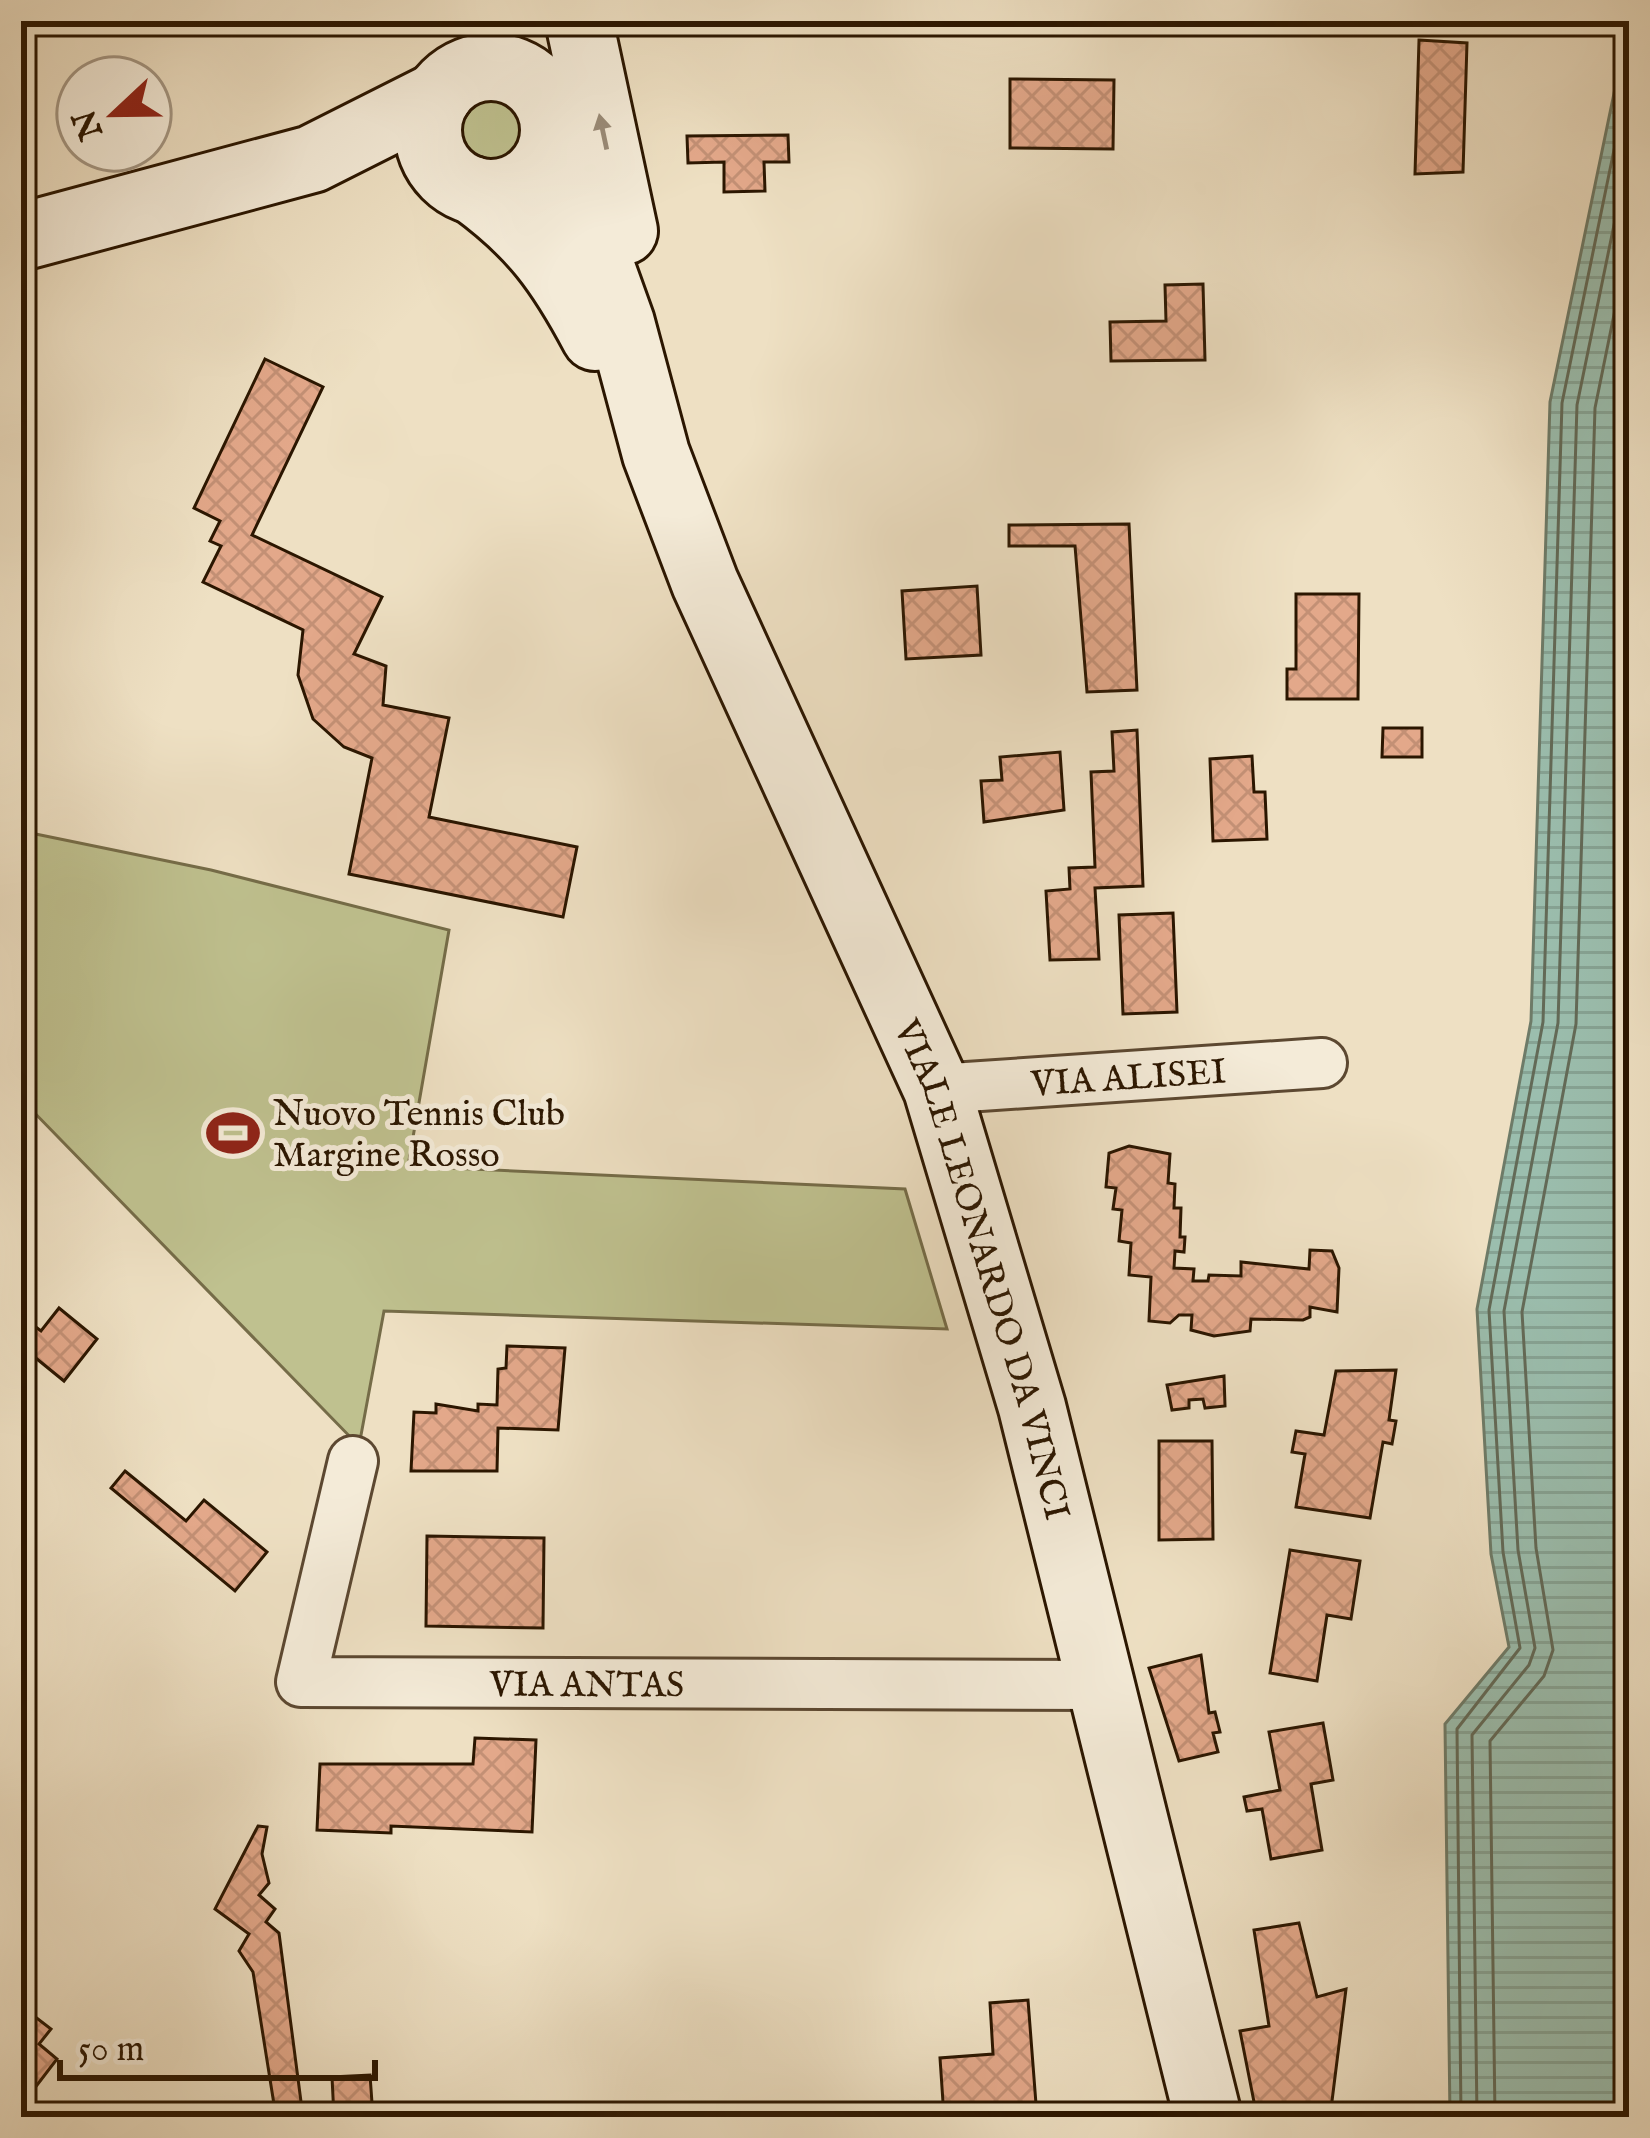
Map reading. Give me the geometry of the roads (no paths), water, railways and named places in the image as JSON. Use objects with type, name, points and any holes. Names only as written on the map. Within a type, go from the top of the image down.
[{"type":"main road","name":"VIALE LEONARDO DA VINCI","points":[[548,21],[552,51],[548,115],[621,323],[656,454],[705,583],[937,1089],[998,1282],[1208,2117]]},
{"type":"main road","name":"VIALE LEONARDO DA VINCI","points":[[579,21],[637,294],[656,454]]},
{"type":"main road","points":[[463,63],[429,123],[430,142],[441,168],[464,186]]},
{"type":"main road","points":[[21,237],[312,159],[463,63],[509,69],[548,115],[542,167],[523,185],[501,192],[312,159]]},
{"type":"main road","name":"VIALE LEONARDO DA VINCI","points":[[464,186],[522,226],[563,276],[656,454]]},
{"type":"street","name":"VIA ALISEI","points":[[937,1089],[1322,1063]]},
{"type":"street","name":"VIA ANTAS","points":[[353,1461],[301,1682],[1101,1685]]},
{"type":"water","points":[[1629,21],[1629,2117],[1450,2117],[1445,1724],[1509,1647],[1491,1554],[1477,1309],[1531,1021],[1550,402]]},
{"type":"place","name":"Nuovo Tennis Club Margine Rosso","points":[[233,1133]]}]
